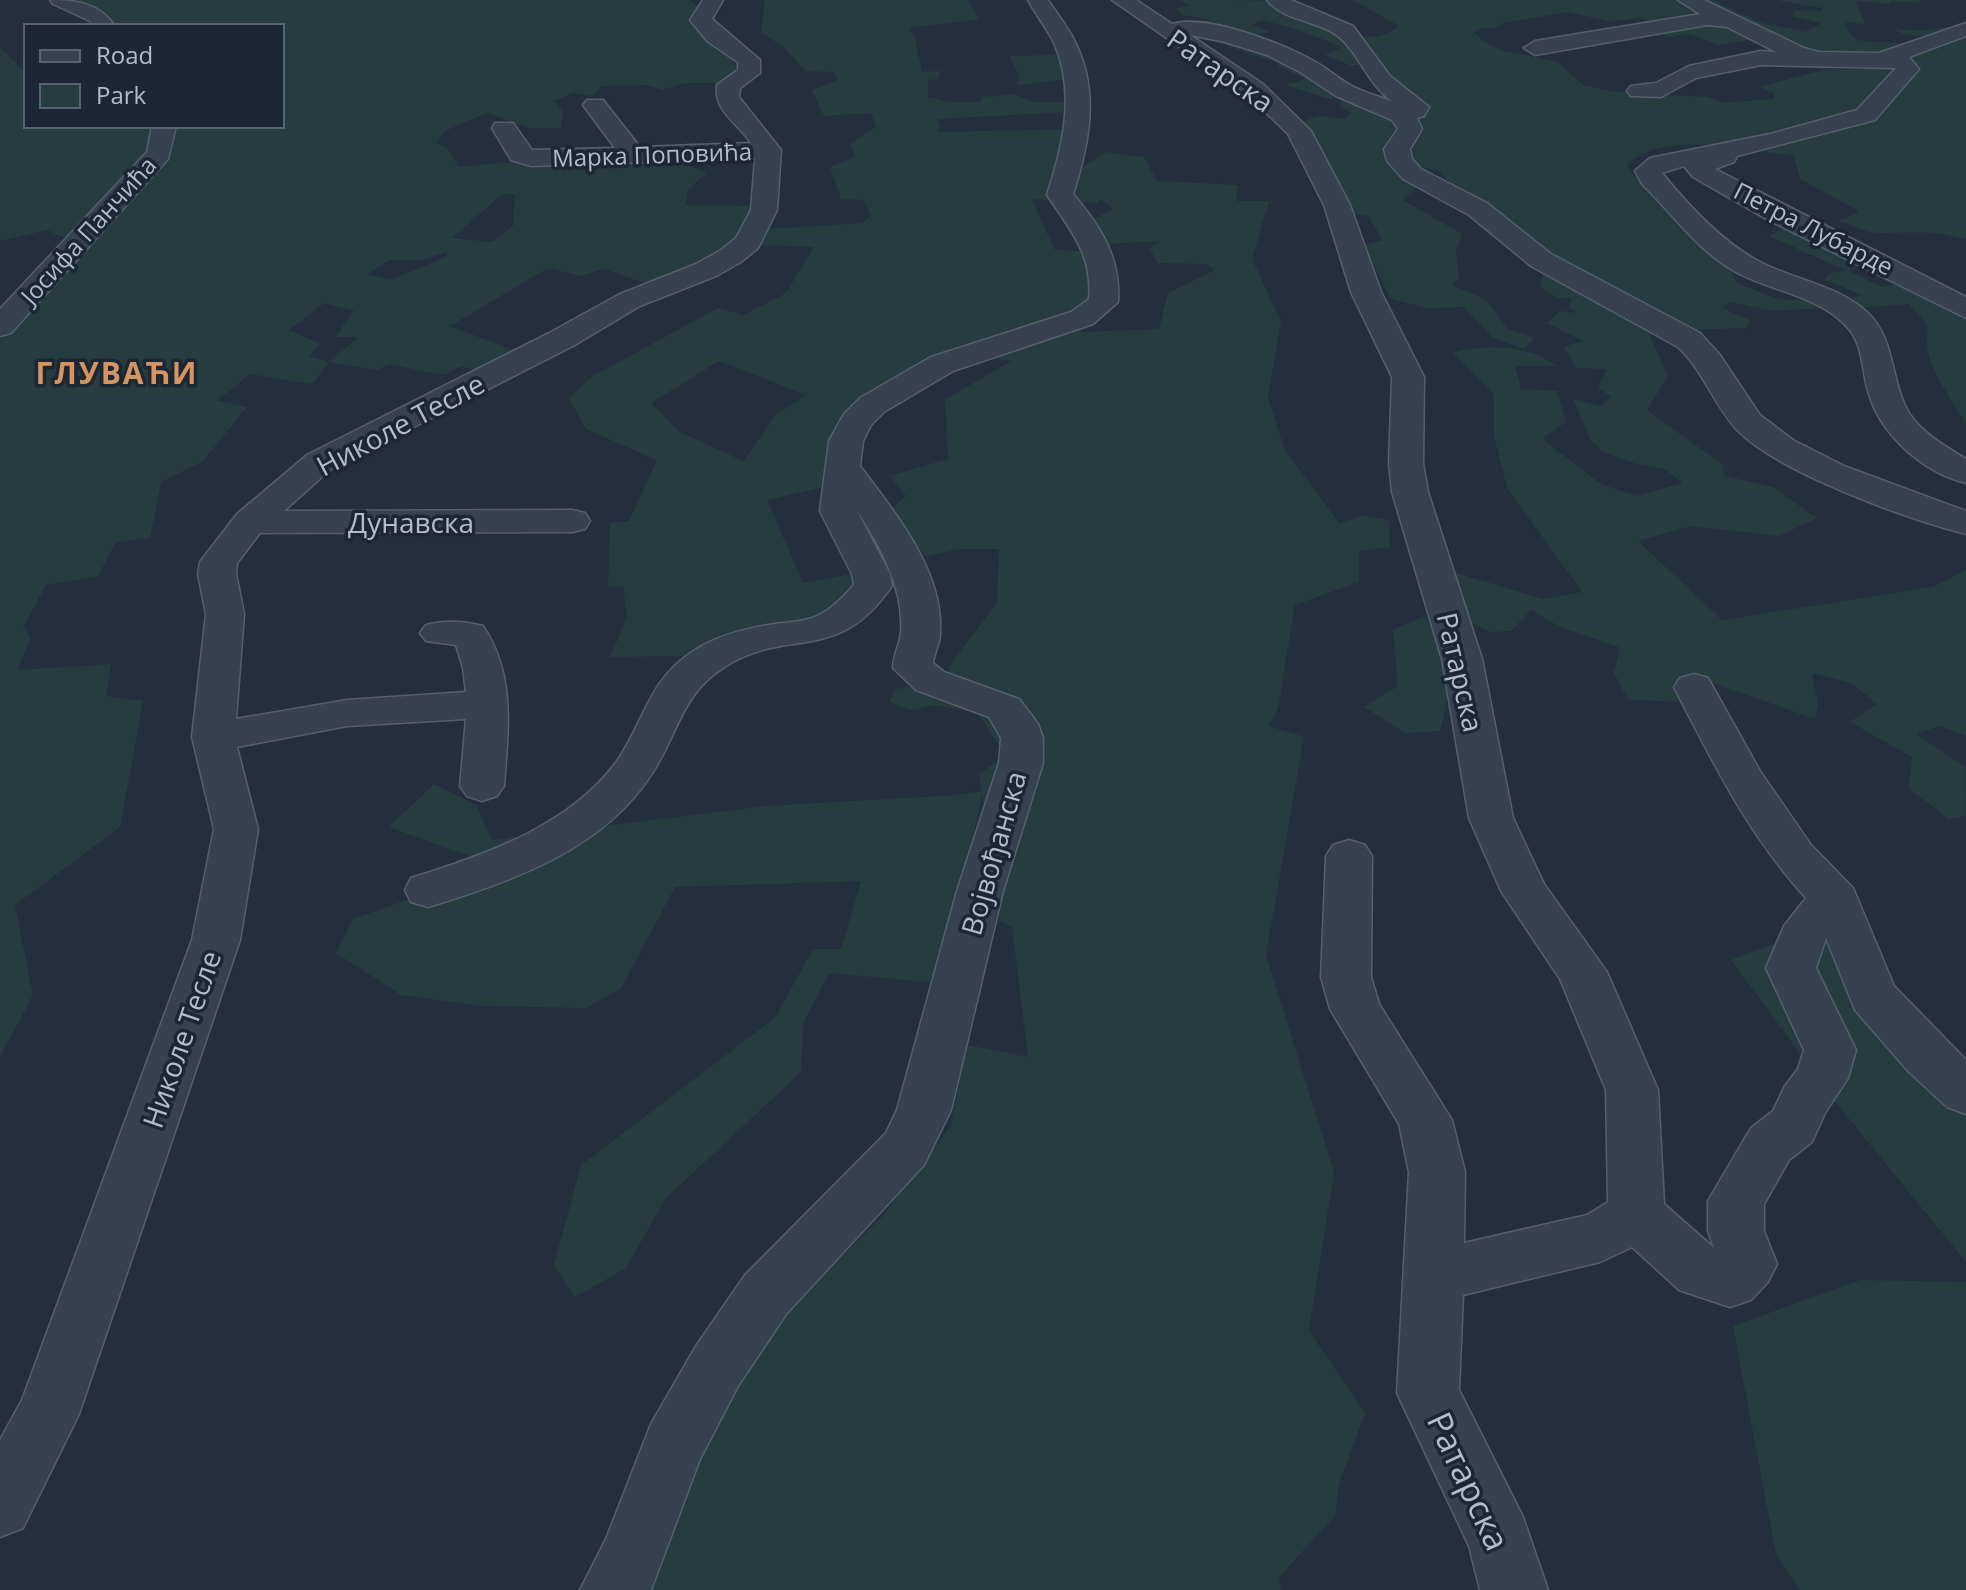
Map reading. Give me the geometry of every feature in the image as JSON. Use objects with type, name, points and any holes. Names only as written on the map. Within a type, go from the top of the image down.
[{"type":"street","points":[[60,0],[98,17],[103,24]]},
{"type":"street","points":[[713,0],[701,20],[715,36],[749,60],[749,73],[729,85],[727,97],[768,150]]},
{"type":"street","points":[[428,890],[498,867],[550,840],[585,816],[629,775],[653,737],[678,685],[726,649],[763,636],[828,626],[861,601],[873,586],[871,574],[838,511],[846,441],[856,421],[872,405],[942,364],[1082,318],[1103,302],[1106,280],[1102,261],[1087,227],[1060,195],[1077,138],[1080,94],[1068,50],[1038,0]]},
{"type":"street","name":"Ратарска","points":[[1122,0],[1255,89],[1299,131],[1337,205],[1366,292],[1408,377],[1406,463],[1410,492],[1462,659],[1491,818],[1524,891],[1582,972],[1632,1090],[1636,1214]]},
{"type":"street","points":[[1161,27],[1205,30],[1280,53],[1344,91],[1397,111],[1416,111],[1417,107],[1377,76],[1361,45],[1321,17],[1285,6],[1277,0]]},
{"type":"street","points":[[1688,0],[1796,53],[1819,59]]},
{"type":"street","points":[[1535,48],[1707,19],[1736,21]]},
{"type":"street","points":[[1881,60],[1966,29]]},
{"type":"street","points":[[1639,91],[1661,90],[1689,73],[1761,58],[1904,63],[1908,69],[1904,76],[1866,115],[1725,151],[1659,163],[1648,171],[1651,178],[1732,258],[1839,306],[1860,322],[1879,364],[1887,400],[1901,425],[1931,454],[1966,473]]},
{"type":"street","points":[[595,105],[633,154]]},
{"type":"street","points":[[1397,111],[1409,122],[1410,129],[1397,149],[1400,161],[1412,174],[1478,209],[1541,260],[1689,340],[1705,353],[1734,406],[1758,431],[1797,455],[1832,471],[1966,523]]},
{"type":"street","name":"Јосифа Панчића","points":[[0,327],[159,154],[164,128]]},
{"type":"street","name":"Марка Поповића","points":[[504,128],[520,155],[531,158],[768,150]]},
{"type":"street","name":"Николе Тесле","points":[[0,1505],[48,1414],[216,940],[236,829],[213,737],[225,614],[217,574],[219,562],[250,522],[319,462],[562,339],[630,300],[731,256],[748,242],[764,210],[768,150]]},
{"type":"street","name":"Петра Лубарде","points":[[1725,151],[1729,154],[1727,157],[1700,163],[1699,169],[1778,214],[1900,272],[1966,309]]},
{"type":"street","name":"Војвођанска","points":[[614,1590],[632,1559],[673,1446],[717,1366],[766,1294],[905,1149],[912,1136],[924,1110],[980,891],[1021,763],[1022,738],[1017,724],[1004,708],[930,681],[913,668],[911,658],[921,638],[919,607],[912,581],[901,554],[843,466]]},
{"type":"street","name":"Дунавска","points":[[250,522],[572,521]]},
{"type":"street","points":[[440,633],[469,634],[478,647],[488,704],[482,786]]},
{"type":"street","points":[[1694,687],[1741,776],[1795,857],[1836,900],[1873,996],[1909,1038],[1966,1092]]},
{"type":"street","points":[[213,737],[347,713],[488,704]]},
{"type":"street","name":"Ратарска","points":[[1349,856],[1346,977],[1355,1009],[1425,1120],[1437,1172],[1428,1393],[1500,1540],[1514,1590]]},
{"type":"street","points":[[1435,1276],[1600,1237],[1636,1214],[1699,1272],[1730,1281],[1748,1264],[1736,1231],[1736,1201],[1770,1144],[1793,1126],[1804,1101],[1822,1078],[1830,1050],[1791,968],[1793,953],[1816,917],[1824,906],[1836,900]]},
{"type":"green space","points":[[73,0],[689,0],[712,24],[738,73],[723,83],[685,83],[662,90],[647,85],[602,86],[593,96],[573,93],[554,101],[563,110],[561,128],[529,128],[487,113],[445,131],[435,143],[446,147],[459,167],[541,159],[673,159],[707,173],[688,189],[685,205],[757,206],[741,243],[659,288],[604,269],[580,276],[548,268],[450,326],[515,351],[480,372],[461,366],[444,375],[389,364],[377,370],[329,362],[312,384],[250,374],[217,401],[247,407],[203,461],[161,482],[150,538],[116,542],[98,576],[46,585],[23,627],[31,638],[17,670],[111,664],[106,696],[143,701],[120,827],[15,905],[33,995],[0,1057],[0,327],[68,239],[47,230],[0,241],[0,47],[24,71],[24,128],[284,128],[284,24],[115,24]],"holes":[[[502,194],[515,194],[513,226],[492,242],[452,238]],[[447,252],[446,257],[390,280],[368,274],[389,260],[420,260]],[[324,303],[354,311],[335,337],[358,337],[329,362],[309,356],[320,344],[289,330]]]},
{"type":"green space","points":[[765,0],[967,0],[980,19],[909,28],[915,37],[922,72],[940,71],[938,79],[928,80],[928,97],[951,102],[981,102],[983,95],[1013,94],[1033,102],[1068,102],[1068,112],[937,119],[940,126],[938,132],[1069,129],[1077,171],[1106,152],[1144,157],[1157,181],[1238,185],[1236,201],[1269,201],[1252,259],[1281,322],[1268,397],[1284,448],[1339,523],[1363,516],[1389,520],[1390,547],[1359,551],[1359,582],[1295,605],[1278,709],[1269,726],[1304,737],[1266,955],[1334,1172],[1309,1331],[1365,1413],[1339,1484],[1335,1516],[1279,1577],[1281,1590],[636,1590],[736,1360],[884,1215],[950,1127],[967,1045],[1028,1057],[1012,927],[996,919],[982,794],[964,879],[949,984],[829,973],[803,1024],[801,1072],[665,1199],[626,1268],[575,1297],[554,1265],[581,1165],[775,1018],[813,949],[841,949],[861,881],[675,887],[621,988],[587,1008],[482,1006],[401,995],[336,953],[353,919],[415,897],[483,861],[389,827],[434,784],[476,805],[492,840],[767,806],[982,791],[979,774],[1005,755],[978,713],[934,705],[911,710],[890,702],[895,689],[917,686],[954,696],[948,667],[997,603],[999,549],[960,549],[926,556],[887,512],[906,496],[890,476],[948,459],[945,400],[1011,361],[979,356],[841,421],[828,486],[767,500],[803,583],[862,572],[856,596],[814,620],[682,656],[610,657],[627,618],[623,586],[608,587],[610,523],[629,521],[657,460],[586,429],[569,398],[593,376],[718,308],[744,315],[786,293],[814,247],[756,245],[766,229],[863,223],[871,215],[864,200],[841,199],[830,167],[855,157],[850,144],[876,127],[871,113],[824,116],[812,90],[837,80],[834,72],[805,71],[785,48],[761,32]],"holes":[[[1032,199],[1096,203],[1101,199],[1113,209],[1092,220],[1106,244],[1158,241],[1150,248],[1157,263],[1207,264],[1215,270],[1168,293],[1159,329],[1082,332],[1093,286],[1087,252],[1054,249]],[[719,361],[806,395],[776,415],[743,461],[678,431],[651,403]]]},
{"type":"green space","points":[[1180,0],[1273,1],[1335,29],[1368,37],[1384,34],[1399,26],[1353,0],[1681,0],[1717,16],[1659,25],[1639,17],[1612,22],[1568,12],[1503,23],[1495,29],[1483,27],[1474,32],[1483,41],[1501,50],[1558,62],[1583,85],[1615,92],[1707,97],[1723,103],[1773,99],[1775,93],[1759,87],[1824,70],[1875,68],[1919,71],[1906,54],[1820,55],[1777,41],[1777,35],[1693,0],[1713,0],[1762,23],[1807,32],[1821,23],[1793,16],[1795,10],[1821,11],[1822,8],[1777,0],[1919,0],[1919,3],[1890,1],[1890,4],[1856,1],[1865,24],[1846,22],[1855,38],[1866,41],[1907,43],[1929,36],[1906,35],[1893,29],[1923,31],[1947,27],[1966,32],[1966,239],[1939,233],[1873,233],[1840,221],[1859,211],[1800,179],[1794,156],[1706,145],[1659,148],[1641,155],[1627,166],[1637,180],[1658,196],[1725,262],[1737,283],[1777,299],[1808,301],[1824,308],[1774,311],[1730,302],[1722,308],[1750,320],[1746,328],[1681,330],[1542,256],[1464,196],[1437,170],[1412,165],[1400,169],[1415,188],[1403,200],[1462,234],[1456,251],[1459,278],[1452,285],[1485,299],[1507,328],[1534,338],[1524,349],[1492,337],[1463,307],[1427,308],[1391,299],[1364,245],[1383,240],[1368,216],[1349,213],[1307,137],[1304,121],[1319,116],[1345,119],[1351,113],[1340,106],[1342,97],[1334,92],[1332,100],[1286,85],[1305,79],[1279,64],[1197,33],[1283,57],[1401,120],[1379,60],[1352,66],[1325,55],[1342,47],[1296,29],[1261,20],[1252,25],[1271,32],[1243,36],[1214,32],[1197,22],[1210,19],[1183,15],[1175,8],[1189,6]]},
{"type":"green space","points":[[1709,21],[1759,38],[1720,45],[1690,34],[1671,37],[1648,31]]},
{"type":"green space","points":[[1063,55],[1070,79],[1017,85],[1020,77],[1009,56]]},
{"type":"green space","points":[[1783,228],[1827,238],[1874,261],[1848,271],[1882,287],[1913,281],[1966,311],[1966,425],[1932,367],[1927,341],[1928,326],[1909,304],[1856,308],[1846,301],[1862,295],[1825,280],[1828,274],[1845,270],[1769,236]]},
{"type":"green space","points":[[1543,274],[1563,276],[1616,306],[1649,334],[1668,376],[1647,410],[1723,465],[1725,476],[1773,487],[1817,518],[1779,536],[1691,526],[1638,541],[1722,620],[1933,587],[1966,570],[1966,736],[1939,726],[1916,734],[1965,767],[1966,816],[1948,819],[1909,788],[1912,757],[1850,722],[1877,704],[1851,683],[1812,673],[1818,704],[1815,719],[1710,682],[1688,702],[1628,700],[1614,673],[1620,648],[1562,627],[1532,609],[1511,631],[1490,632],[1455,615],[1450,571],[1543,599],[1582,592],[1507,488],[1494,436],[1494,394],[1452,353],[1479,348],[1506,348],[1532,353],[1556,366],[1515,366],[1521,389],[1557,391],[1566,422],[1543,438],[1601,484],[1636,496],[1683,483],[1663,468],[1636,464],[1604,452],[1591,441],[1573,399],[1600,406],[1612,397],[1598,388],[1607,369],[1577,368],[1563,347],[1583,341],[1547,323],[1560,311],[1577,313],[1569,307],[1571,298],[1557,298],[1540,286]]},
{"type":"green space","points":[[1424,616],[1435,628],[1446,656],[1447,700],[1440,731],[1406,733],[1364,707],[1398,686],[1393,630]]},
{"type":"green space","points":[[1826,924],[1966,1078],[1966,1262],[1837,1104],[1731,960]]},
{"type":"green space","points":[[1860,1280],[1966,1282],[1966,1590],[1800,1590],[1776,1554],[1733,1326]]},
{"type":"district","name":"ГЛУВАЋИ","points":[[117,372]]}]
